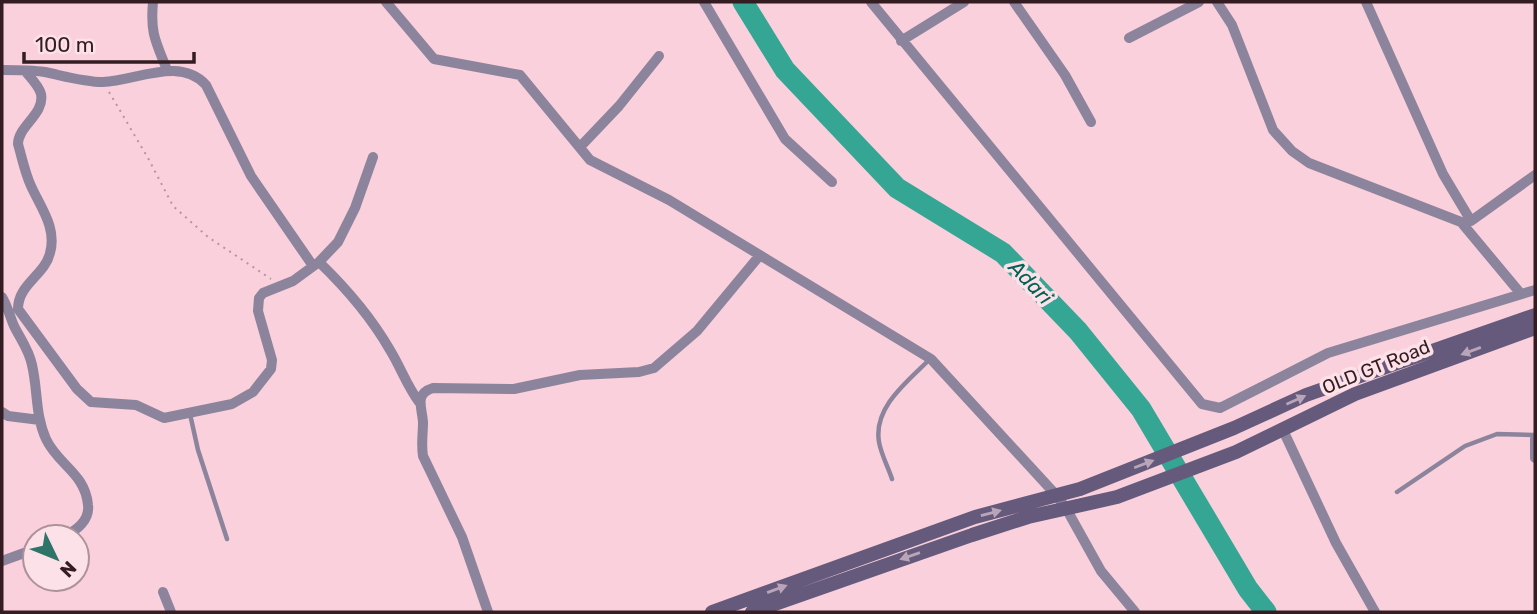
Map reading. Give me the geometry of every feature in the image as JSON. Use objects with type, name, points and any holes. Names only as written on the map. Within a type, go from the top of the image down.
[{"type":"main road","name":"OLD GT Road","points":[[712,612],[975,517],[1080,489],[1234,428],[1306,396],[1535,315]]},
{"type":"main road","name":"OLD GT Road","points":[[752,612],[1028,517],[1117,498],[1236,452],[1354,394],[1535,328]]},
{"type":"street","points":[[153,2],[151,25],[167,71]]},
{"type":"street","points":[[386,2],[434,59],[520,75],[590,160],[669,200],[930,359],[1057,496],[1101,570],[1135,612]]},
{"type":"street","points":[[704,2],[785,139],[832,182]]},
{"type":"street","points":[[871,2],[1202,404],[1220,408],[1328,354],[1535,290]]},
{"type":"street","points":[[901,41],[964,2]]},
{"type":"street","points":[[1014,2],[1065,75],[1091,122]]},
{"type":"street","points":[[1129,38],[1199,2]]},
{"type":"street","points":[[1217,2],[1232,25],[1273,130],[1292,151],[1309,163],[1466,221]]},
{"type":"street","points":[[1366,2],[1466,221],[1521,294]]},
{"type":"street","points":[[580,148],[619,106],[659,56]]},
{"type":"street","points":[[2,70],[104,82],[167,71],[190,73],[200,77],[251,176],[316,264],[347,289],[390,350],[407,387],[419,402],[423,421],[423,456],[462,537],[488,612]]},
{"type":"street","points":[[25,71],[41,97],[34,115],[18,137],[19,144],[30,184],[50,222],[51,242],[50,255],[45,265],[18,299],[20,313],[77,389],[91,402],[136,405],[164,418],[232,404],[243,399],[271,369],[272,360],[257,303],[263,293],[293,281],[331,251],[355,208],[373,156]]},
{"type":"street","points":[[1466,221],[1535,175]]},
{"type":"street","points":[[419,402],[423,393],[433,388],[514,389],[580,375],[639,372],[654,368],[697,331],[760,254]]},
{"type":"street","points":[[2,297],[13,324],[28,348],[40,420],[51,446],[78,477],[88,506],[87,518],[82,523]]},
{"type":"street","points":[[2,412],[8,416],[40,420]]},
{"type":"street","points":[[1282,428],[1336,543],[1376,612]]},
{"type":"street","points":[[1535,437],[1535,458]]},
{"type":"street","points":[[2,561],[21,554]]},
{"type":"street","points":[[163,592],[171,612]]},
{"type":"lane","points":[[892,479],[879,441],[881,421],[888,403],[930,359]]},
{"type":"lane","points":[[190,413],[198,450],[227,539]]},
{"type":"lane","points":[[1396,492],[1465,446],[1497,434],[1535,437]]},
{"type":"path","points":[[104,82],[173,206],[218,244],[281,285]]},
{"type":"waterway","name":"Adari","points":[[743,2],[785,70],[897,188],[1003,253],[1078,331],[1141,409],[1248,589],[1266,612]]}]
